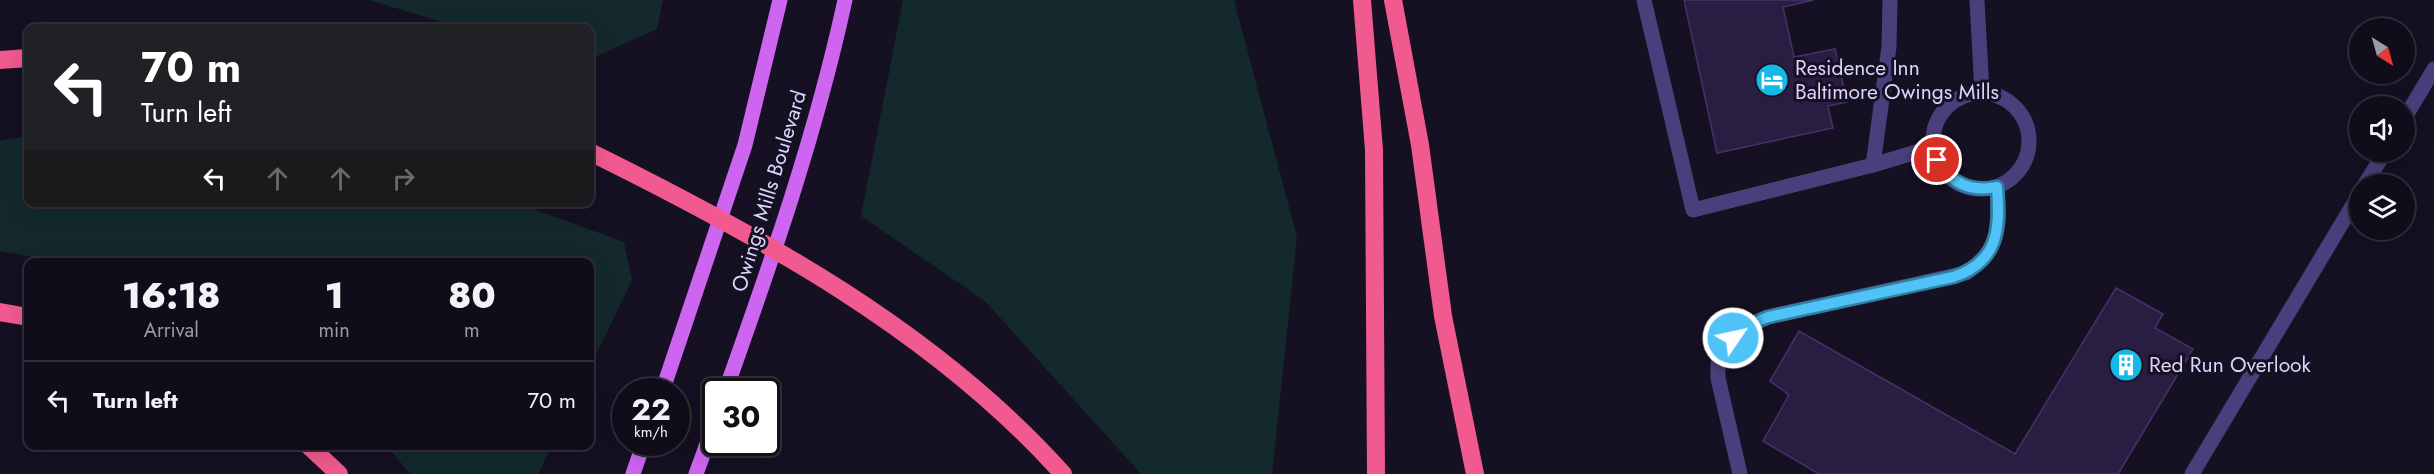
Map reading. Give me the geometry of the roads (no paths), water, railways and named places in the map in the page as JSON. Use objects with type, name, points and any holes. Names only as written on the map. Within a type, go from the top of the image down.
[{"type":"highway","points":[[1362,0],[1374,150],[1376,474]]},
{"type":"highway","points":[[1393,0],[1420,145],[1443,316],[1474,474]]},
{"type":"highway","points":[[0,60],[24,58]]},
{"type":"highway","points":[[594,154],[642,178],[835,286],[955,372],[999,410],[1063,474]]},
{"type":"highway","points":[[0,312],[24,316]]},
{"type":"highway","points":[[313,450],[339,474]]},
{"type":"main road","name":"Owings Mills Boulevard","points":[[667,378],[745,145],[780,0]]},
{"type":"main road","name":"Owings Mills Boulevard","points":[[730,378],[811,137],[845,0]]},
{"type":"main road","points":[[633,474],[639,456]]},
{"type":"main road","points":[[696,474],[703,456]]},
{"type":"street","points":[[1644,0],[1693,210],[1873,165],[1934,147]]},
{"type":"street","points":[[1873,165],[1889,47],[1890,0]]},
{"type":"street","points":[[1977,0],[1982,92]]},
{"type":"street","points":[[2415,100],[2434,69]]},
{"type":"street","points":[[1982,92],[1997,95],[2011,102],[2021,112],[2029,134],[2028,156],[2021,169],[2010,180],[1997,187],[1976,189],[1955,182],[1944,173],[1937,160],[1934,147],[1934,130],[1940,115],[1951,103],[1982,92]]},
{"type":"street","points":[[1740,474],[1718,378],[1721,352],[1733,338],[1749,325],[1768,317],[1966,273],[1987,255],[1996,237],[1999,213],[1997,187]]},
{"type":"street","points":[[2192,474],[2349,211]]},
{"type":"place","name":"Residence Inn Baltimore Owings Mills","points":[[1772,80]]},
{"type":"place","name":"Red Run Overlook","points":[[2126,365]]}]
